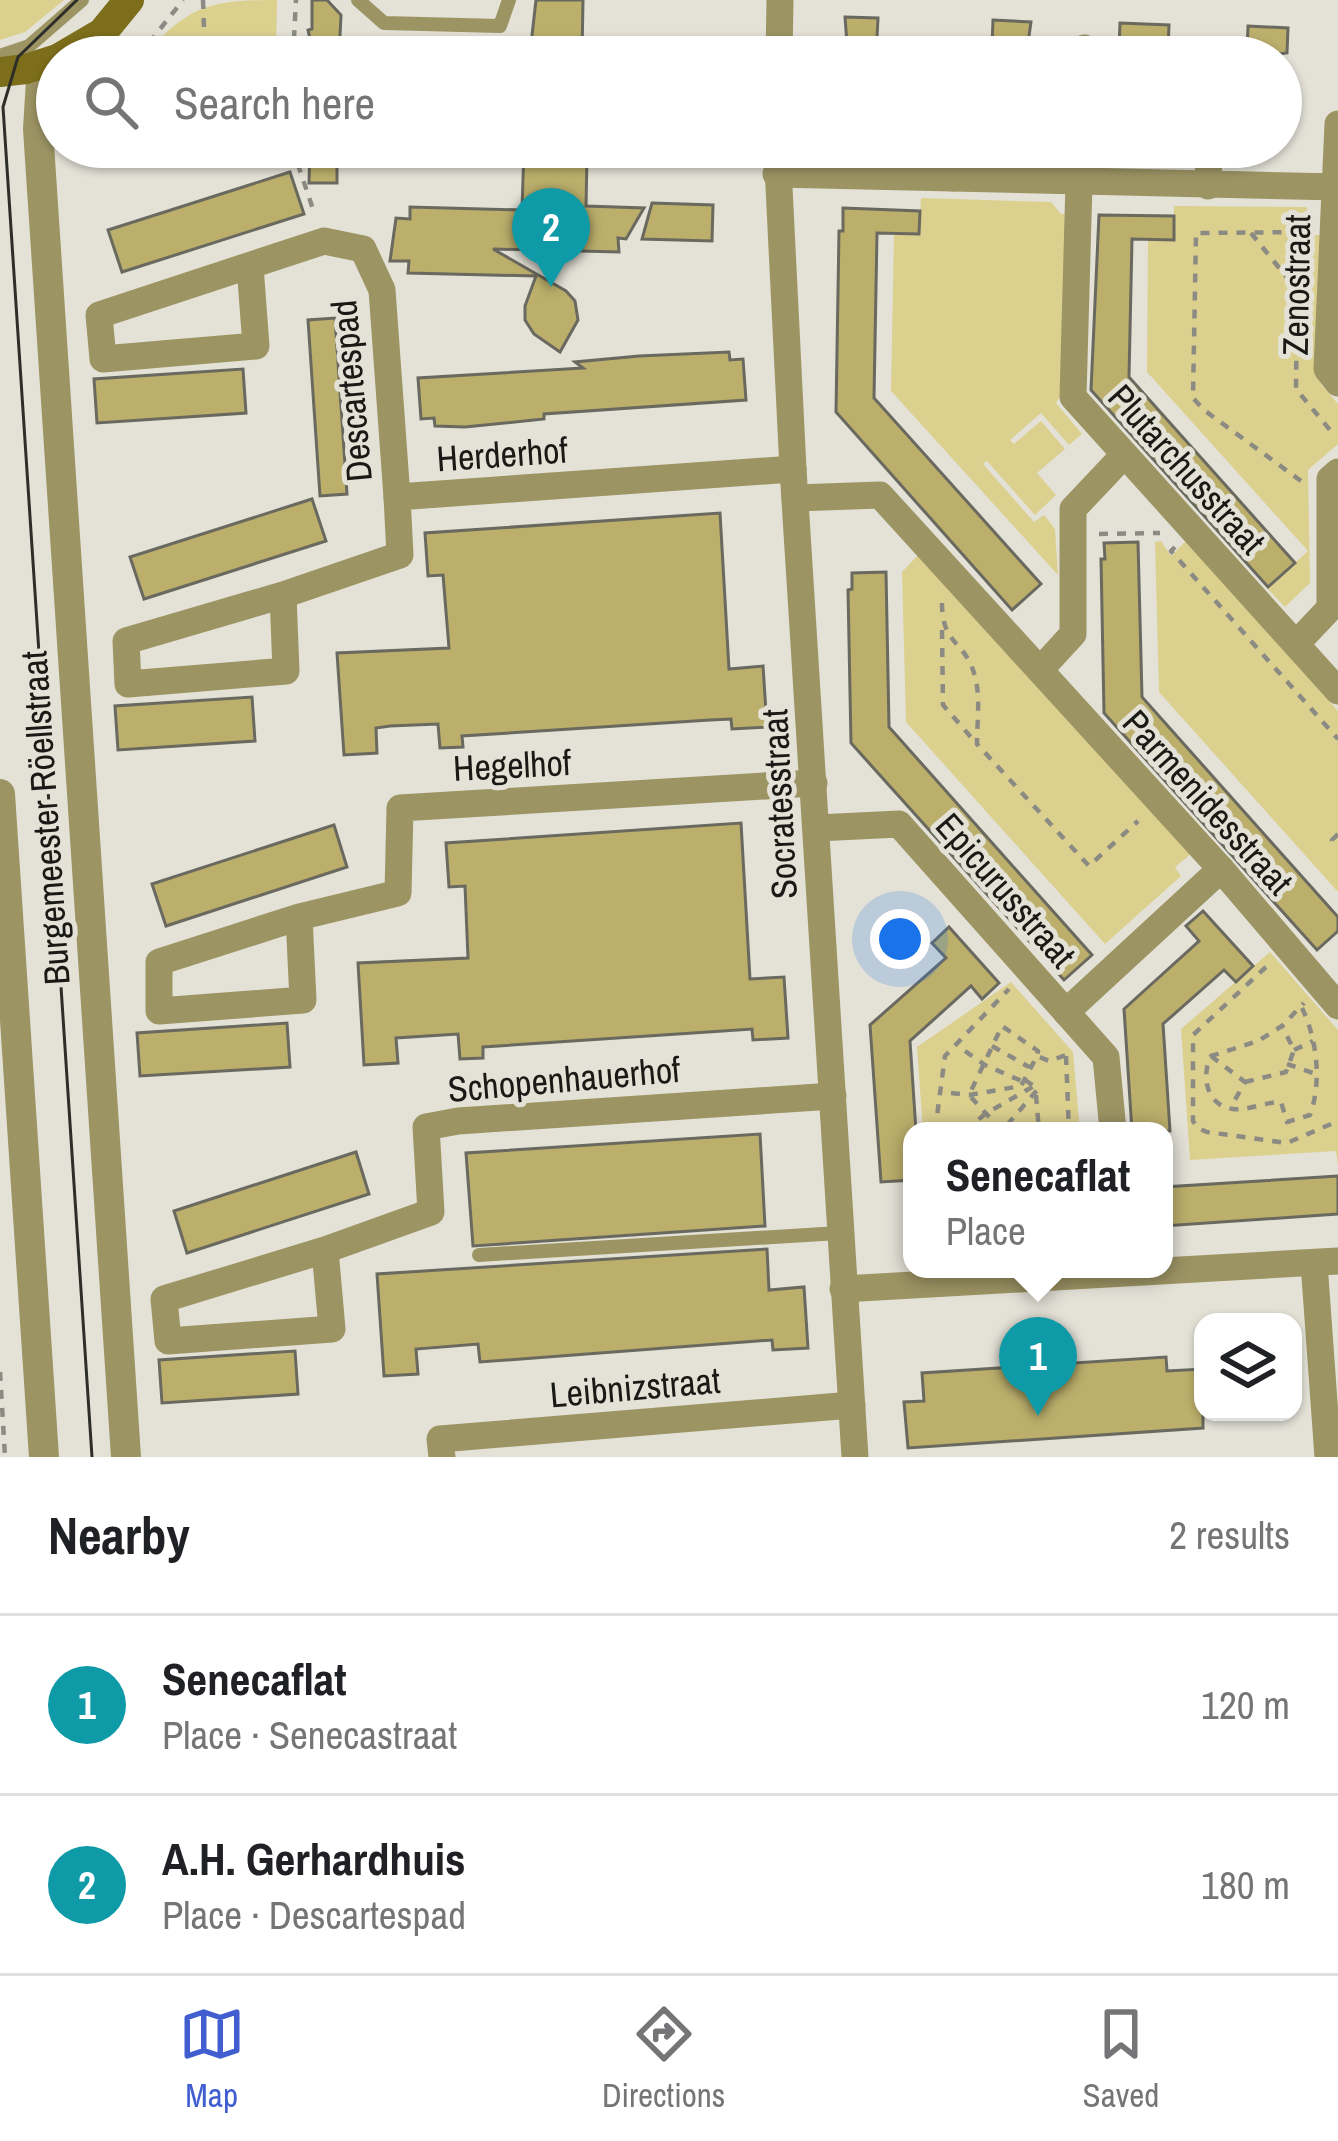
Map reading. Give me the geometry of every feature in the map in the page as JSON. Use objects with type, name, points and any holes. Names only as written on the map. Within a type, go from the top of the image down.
[{"type":"main road","points":[[94,36],[129,0]]},
{"type":"main road","points":[[0,72],[36,59]]},
{"type":"street","points":[[779,36],[780,0]]},
{"type":"street","name":"Zenostraat","points":[[1338,124],[1327,369],[1338,383]]},
{"type":"street","name":"Burgemeester Röellstraat","points":[[41,168],[126,1457]]},
{"type":"street","name":"Socratesstraat","points":[[777,168],[855,1457]]},
{"type":"street","points":[[849,168],[953,178],[1336,187]]},
{"type":"street","points":[[953,168],[953,178]]},
{"type":"street","name":"Plutarchusstraat","points":[[1079,168],[1073,397],[1338,691]]},
{"type":"street","points":[[1208,168],[1208,186]]},
{"type":"street","points":[[250,266],[256,346],[103,359],[99,315],[324,241]]},
{"type":"street","name":"Descartespad","points":[[324,241],[363,249],[382,290],[397,497]]},
{"type":"street","points":[[1040,670],[1073,634],[1072,514],[1078,500],[1123,456]]},
{"type":"street","name":"Herderhof","points":[[283,595],[286,671],[128,684],[126,641],[400,555],[397,497],[793,470]]},
{"type":"street","points":[[1297,643],[1330,608],[1330,479],[1338,472]]},
{"type":"street","name":"Parmenidesstraat","points":[[795,499],[880,495],[1221,869],[1324,992]]},
{"type":"street","name":"Hegelhof","points":[[299,917],[303,1000],[159,1011],[159,962],[299,917],[398,892],[400,808],[814,783]]},
{"type":"street","name":"Burgemeester Röellstraat","points":[[0,794],[44,1457]]},
{"type":"street","name":"Epicurusstraat","points":[[817,828],[899,824],[1106,1057],[1112,1122]]},
{"type":"street","name":"Epicurusstraat","points":[[1072,1019],[1221,869]]},
{"type":"street","name":"Schopenhauerhof","points":[[325,1250],[332,1329],[168,1341],[164,1299],[431,1212],[426,1127],[833,1096]]},
{"type":"street","points":[[1173,1268],[1326,1262],[1328,1457]]},
{"type":"street","points":[[843,1289],[1007,1278]]},
{"type":"street","name":"Leibnizstraat","points":[[442,1457],[440,1439],[852,1405]]},
{"type":"lane","points":[[62,36],[82,0]]},
{"type":"lane","points":[[358,0],[383,23],[500,26],[509,0]]},
{"type":"lane","points":[[0,56],[36,48]]},
{"type":"lane","points":[[479,1256],[839,1233]]},
{"type":"path","points":[[155,36],[183,0]]},
{"type":"path","points":[[202,0],[204,36]]},
{"type":"path","points":[[294,36],[296,0]]},
{"type":"path","points":[[299,168],[324,241]]},
{"type":"path","points":[[1301,481],[1193,398],[1196,233],[1333,232]]},
{"type":"path","points":[[1251,233],[1297,290],[1296,389],[1335,436]]},
{"type":"path","points":[[1072,534],[1169,533],[1179,543]]},
{"type":"path","points":[[958,617],[942,600],[943,705],[1089,866],[1160,801]]},
{"type":"path","points":[[942,629],[972,666],[977,744]]},
{"type":"path","points":[[1338,834],[1332,840],[1338,847]]},
{"type":"path","points":[[1269,964],[1193,1035],[1193,1120],[1207,1132],[1287,1143],[1338,1120]]},
{"type":"path","points":[[936,1122],[945,1056],[1028,970]]},
{"type":"path","points":[[1211,1056],[1240,1050],[1282,1026],[1324,992]]},
{"type":"path","points":[[1211,1056],[1204,1069],[1208,1090],[1218,1103],[1230,1108],[1281,1102],[1287,1122],[1310,1115],[1316,1074],[1313,1041],[1324,992]]},
{"type":"path","points":[[1069,1122],[1065,1038],[1072,1019]]},
{"type":"path","points":[[969,1095],[1002,1026],[1038,1051],[1024,1082]]},
{"type":"path","points":[[1282,1026],[1294,1050]]},
{"type":"path","points":[[1211,1056],[1245,1082],[1279,1077],[1286,1072],[1294,1050],[1313,1041]]},
{"type":"path","points":[[992,1046],[1031,1068]]},
{"type":"path","points":[[965,1051],[1035,1089]]},
{"type":"path","points":[[1037,1056],[1048,1061],[1066,1055]]},
{"type":"path","points":[[1287,1064],[1316,1074]]},
{"type":"path","points":[[951,1093],[969,1095],[1024,1082]]},
{"type":"path","points":[[1230,1108],[1245,1082]]},
{"type":"path","points":[[1009,1122],[1035,1089]]},
{"type":"path","points":[[975,1122],[1035,1089]]},
{"type":"path","points":[[1035,1089],[1038,1122]]},
{"type":"path","points":[[969,1095],[993,1122]]},
{"type":"path","points":[[0,1372],[5,1457]]},
{"type":"shaded area","points":[[0,0],[64,0],[25,32],[0,40]]},
{"type":"shaded area","points":[[277,0],[276,36],[164,36],[202,9]]},
{"type":"shaded area","points":[[921,198],[1051,202],[1067,214],[1062,393],[1056,403],[1082,434],[1069,445],[1041,413],[1010,440],[1014,444],[1041,421],[1065,449],[1037,473],[1056,495],[1035,515],[987,461],[983,464],[1034,522],[1044,515],[1055,529],[1058,575],[891,391],[894,233],[919,233]]},
{"type":"shaded area","points":[[1174,206],[1306,207],[1315,221],[1315,235],[1320,235],[1317,372],[1338,404],[1338,444],[1308,470],[1310,583],[1285,607],[1267,588],[1308,551],[1147,372],[1148,239],[1173,239]]},
{"type":"shaded area","points":[[1161,541],[1171,556],[1186,541],[1338,711],[1338,892],[1159,692],[1155,542]]},
{"type":"shaded area","points":[[921,552],[1192,853],[1175,867],[1181,876],[1105,944],[906,722],[902,572]]},
{"type":"shaded area","points":[[1270,952],[1338,1030],[1338,1166],[1336,1151],[1190,1160],[1181,1029]]},
{"type":"shaded area","points":[[1011,982],[1073,1052],[1079,1122],[922,1122],[917,1047]]},
{"type":"building","points":[[312,0],[327,0],[341,15],[340,36],[309,36]]},
{"type":"building","points":[[536,0],[583,0],[582,36],[532,36]]},
{"type":"building","points":[[845,17],[878,18],[877,36],[846,36]]},
{"type":"building","points":[[993,20],[1031,22],[1029,36],[992,36]]},
{"type":"building","points":[[1120,23],[1169,25],[1169,36],[1120,36]]},
{"type":"building","points":[[1248,26],[1288,28],[1288,36],[1248,36]]},
{"type":"building","points":[[309,168],[337,168],[337,183],[309,183]]},
{"type":"building","points":[[523,168],[587,168],[586,206],[644,208],[626,239],[618,238],[619,252],[493,249],[566,291],[575,301],[578,320],[560,352],[534,334],[525,320],[536,276],[408,273],[409,261],[390,261],[396,218],[410,219],[410,207],[522,210]]},
{"type":"building","points":[[290,172],[304,214],[122,272],[108,230]]},
{"type":"building","points":[[652,203],[713,205],[712,241],[642,239]]},
{"type":"building","points":[[843,208],[920,211],[919,234],[877,233],[874,398],[1041,584],[1012,610],[836,412]]},
{"type":"building","points":[[1099,215],[1174,216],[1174,240],[1132,239],[1129,377],[1295,563],[1268,587],[1091,390]]},
{"type":"building","points":[[335,318],[347,494],[320,496],[308,320]]},
{"type":"building","points":[[729,352],[730,360],[743,359],[746,400],[544,414],[544,419],[465,427],[435,426],[434,418],[421,419],[418,378],[583,368],[575,362]]},
{"type":"building","points":[[243,369],[246,413],[97,423],[94,379]]},
{"type":"building","points":[[312,499],[326,541],[144,599],[130,557]]},
{"type":"building","points":[[720,513],[729,669],[763,666],[767,727],[732,729],[731,719],[710,720],[462,736],[463,747],[440,748],[438,724],[390,726],[376,728],[377,753],[344,755],[337,653],[449,648],[443,575],[428,576],[425,533]]},
{"type":"building","points":[[1138,542],[1142,697],[1338,917],[1338,931],[1317,950],[1104,713],[1104,543]]},
{"type":"building","points":[[886,572],[889,727],[1092,955],[1064,980],[851,743],[848,590],[852,589],[852,573]]},
{"type":"building","points":[[252,697],[255,741],[118,750],[115,706]]},
{"type":"building","points":[[741,823],[750,979],[784,977],[788,1038],[753,1040],[752,1029],[483,1047],[483,1058],[460,1059],[458,1034],[396,1038],[398,1063],[364,1065],[358,963],[468,958],[465,886],[449,887],[446,843]]},
{"type":"building","points":[[334,825],[347,867],[166,926],[152,884]]},
{"type":"building","points":[[1203,911],[1253,966],[1236,982],[1224,970],[1163,1024],[1169,1122],[1131,1122],[1124,1009],[1199,941],[1186,926]]},
{"type":"building","points":[[949,927],[999,983],[982,999],[971,986],[910,1041],[915,1122],[903,1122],[903,1181],[881,1182],[870,1025],[946,958],[932,943]]},
{"type":"building","points":[[287,1023],[290,1067],[140,1076],[137,1033]]},
{"type":"building","points":[[760,1134],[765,1226],[473,1246],[466,1153]]},
{"type":"building","points":[[356,1152],[369,1194],[187,1253],[174,1211]]},
{"type":"building","points":[[1338,1176],[1338,1214],[1173,1225],[1173,1186]]},
{"type":"building","points":[[767,1249],[769,1290],[804,1287],[808,1348],[773,1350],[772,1340],[480,1362],[478,1344],[416,1349],[418,1374],[384,1376],[377,1274]]},
{"type":"building","points":[[295,1351],[298,1394],[162,1403],[159,1360]]},
{"type":"building","points":[[1166,1357],[1167,1371],[1194,1370],[1194,1421],[1203,1421],[1203,1428],[908,1448],[904,1402],[924,1401],[922,1373]]},
{"type":"tram line","points":[[40,36],[77,0]]},
{"type":"tram line","points":[[36,40],[18,57],[3,107],[92,1457]]},
{"type":"place","name":"A.H. Gerhardhuis","points":[[551,287]]},
{"type":"place","name":"Senecaflat","points":[[1038,1416]]}]
